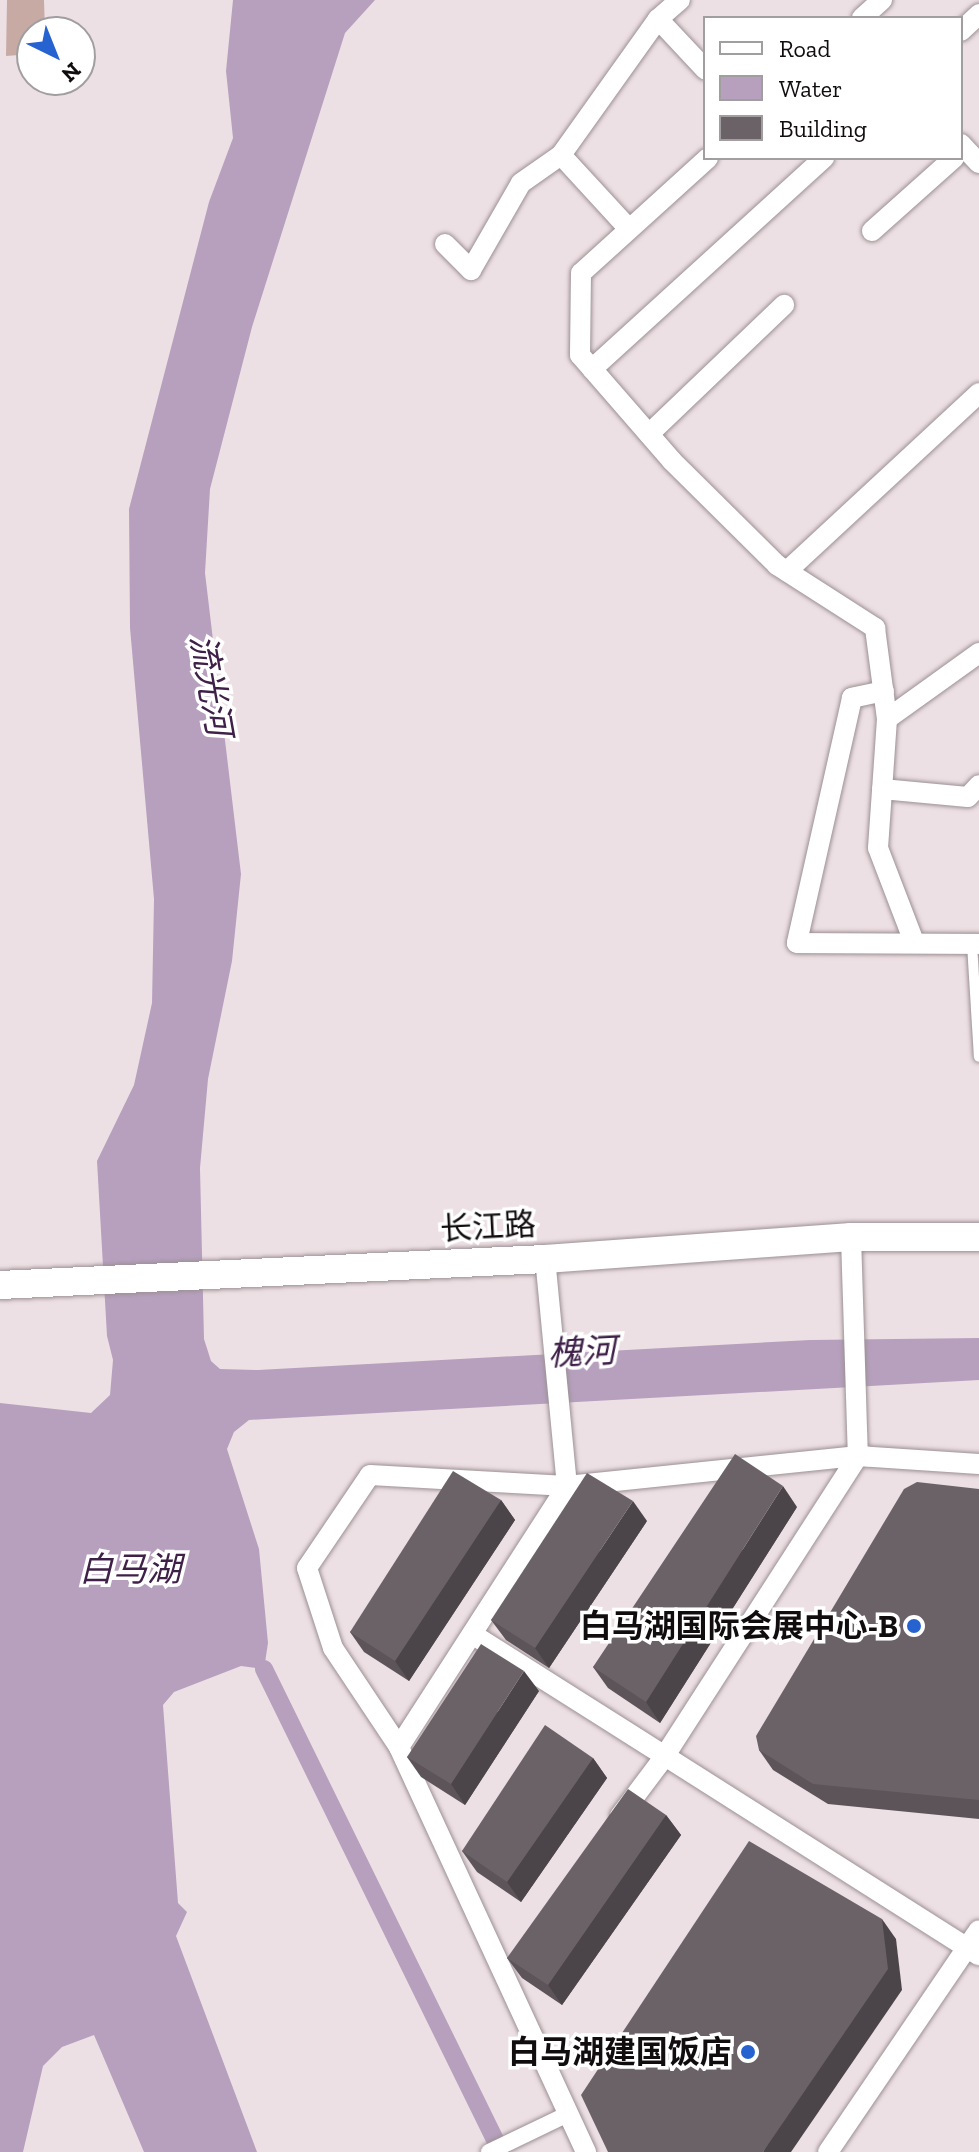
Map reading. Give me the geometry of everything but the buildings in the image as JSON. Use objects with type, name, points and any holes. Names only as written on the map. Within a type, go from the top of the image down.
[{"type":"main road","name":"长江路","points":[[0,1285],[545,1259],[851,1237],[979,1237]]},
{"type":"street","points":[[445,244],[471,270],[521,183],[561,155],[658,19],[680,0]]},
{"type":"street","points":[[864,16],[882,0]]},
{"type":"street","points":[[963,29],[979,14]]},
{"type":"street","points":[[658,19],[703,67]]},
{"type":"street","points":[[561,155],[629,229]]},
{"type":"street","points":[[706,160],[581,273],[580,355],[649,434],[787,571],[875,628],[887,719],[878,848],[914,942]]},
{"type":"street","points":[[592,369],[822,160]]},
{"type":"street","points":[[872,231],[954,160]]},
{"type":"street","points":[[649,434],[784,305]]},
{"type":"street","points":[[787,571],[979,393]]},
{"type":"street","points":[[887,719],[979,653]]},
{"type":"street","points":[[884,691],[852,698],[797,943],[976,944]]},
{"type":"street","points":[[882,789],[968,797],[979,785]]},
{"type":"street","points":[[608,1833],[665,1756],[858,1456],[851,1237]]},
{"type":"street","points":[[399,1747],[567,1486],[545,1259]]},
{"type":"street","points":[[586,2152],[399,1747],[333,1648],[307,1568],[370,1475],[567,1486],[858,1456],[979,1464]]},
{"type":"street","points":[[472,1634],[973,1951]]},
{"type":"street","points":[[828,2152],[973,1951],[979,1930]]},
{"type":"street","points":[[504,1974],[523,1948]]},
{"type":"street","points":[[489,2152],[568,2114]]},
{"type":"lane","points":[[976,944],[979,1057]]},
{"type":"shaded area","points":[[7,0],[44,0],[44,16],[16,16],[16,55],[6,56]]},
{"type":"water","points":[[233,0],[375,0],[345,33],[252,327],[210,489],[205,573],[241,874],[232,961],[208,1079],[200,1168],[204,1339],[211,1361],[220,1369],[258,1370],[810,1340],[979,1338],[979,1380],[249,1420],[234,1432],[227,1449],[259,1549],[268,1643],[264,1669],[241,1666],[174,1692],[163,1705],[178,1903],[187,1912],[176,1936],[257,2152],[144,2152],[94,2035],[62,2047],[43,2066],[23,2152],[0,2152],[0,1403],[91,1413],[110,1395],[113,1360],[107,1336],[97,1161],[134,1085],[152,1003],[154,899],[130,628],[129,509],[209,202],[233,138],[226,71]]},
{"type":"waterway","points":[[264,1669],[501,2152]]},
{"type":"place","name":"白马湖国际会展中心-B","points":[[914,1626]]},
{"type":"place","name":"白马湖建国饭店","points":[[748,2052]]},
{"type":"water label","name":"流光河","points":[[211,685]]},
{"type":"water label","name":"槐河","points":[[582,1352]]},
{"type":"water label","name":"白马湖","points":[[130,1570]]}]
